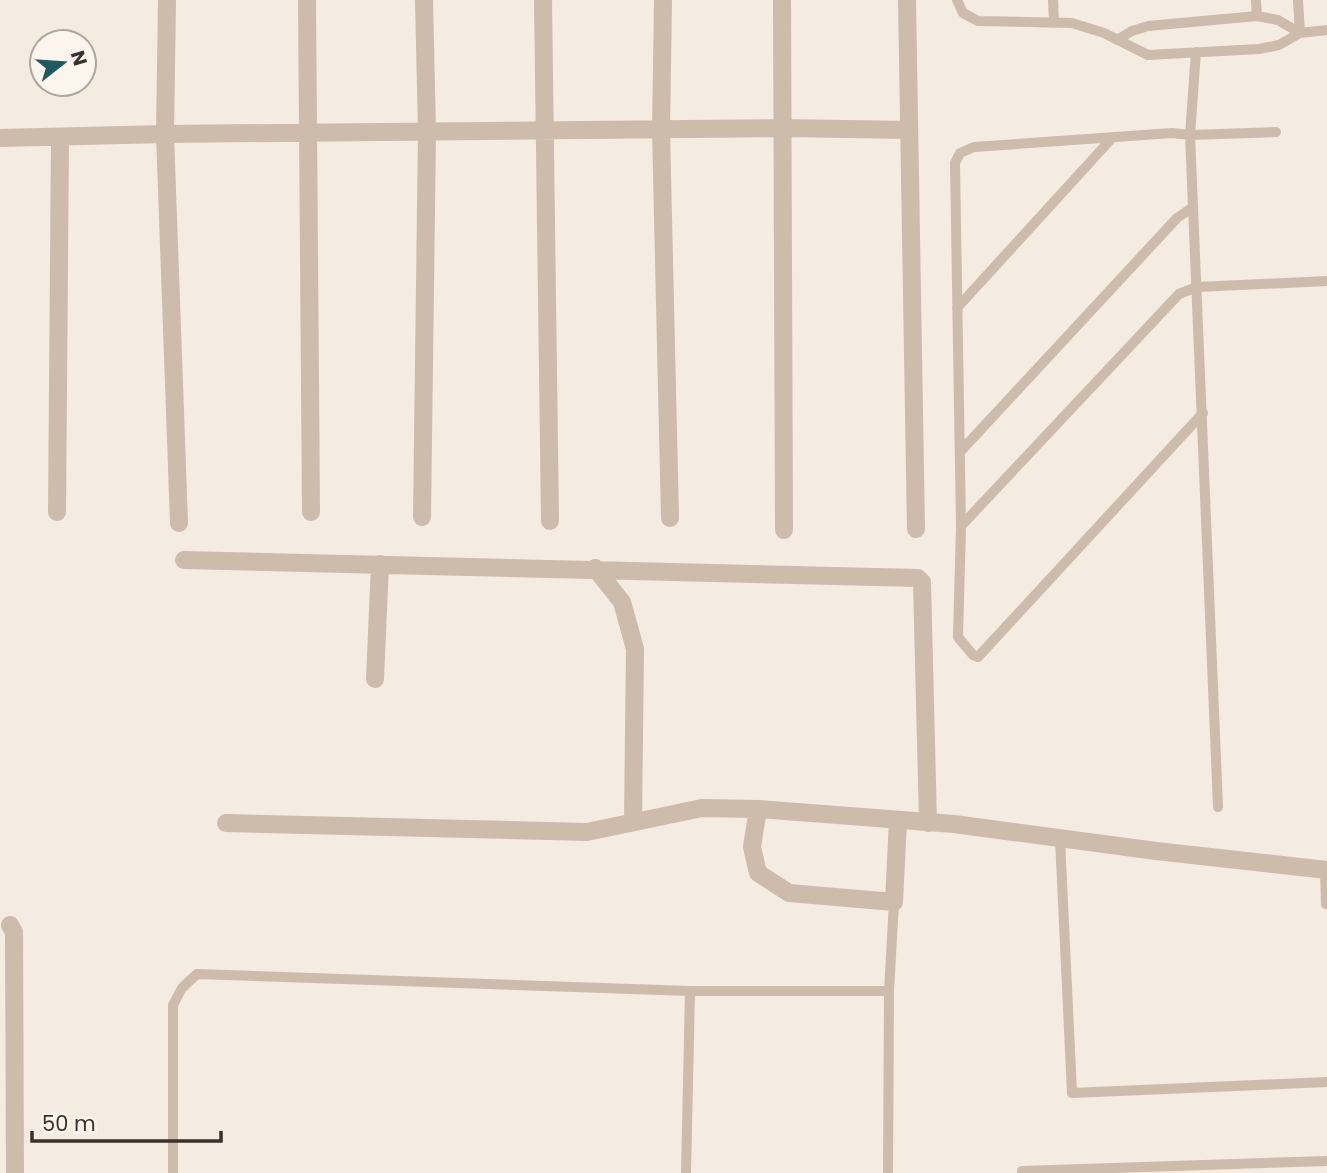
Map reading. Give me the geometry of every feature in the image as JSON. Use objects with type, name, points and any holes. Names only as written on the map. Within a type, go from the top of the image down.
[{"type":"street","points":[[167,0],[165,134],[180,523]]},
{"type":"street","points":[[307,0],[311,512]]},
{"type":"street","points":[[422,517],[427,132],[424,0]]},
{"type":"street","points":[[543,0],[550,521]]},
{"type":"street","points":[[663,0],[661,131],[670,518]]},
{"type":"street","points":[[782,0],[784,530]]},
{"type":"street","points":[[907,0],[916,529]]},
{"type":"street","points":[[0,138],[783,128],[909,130]]},
{"type":"street","points":[[57,512],[60,137]]},
{"type":"street","points":[[184,560],[595,568],[920,579],[928,823]]},
{"type":"street","points":[[375,679],[380,564]]},
{"type":"street","points":[[595,568],[622,602],[635,649],[633,822]]},
{"type":"street","points":[[226,823],[587,832],[702,808],[758,809],[954,824],[1326,870]]},
{"type":"street","points":[[758,809],[752,847],[758,873],[789,893],[894,902],[898,820]]},
{"type":"street","points":[[10,925],[13,932],[15,1173]]},
{"type":"lane","points":[[957,0],[963,13],[978,22],[1072,23],[1092,28],[1148,55],[1259,49],[1279,45],[1300,33],[1327,30]]},
{"type":"lane","points":[[1053,0],[1054,21]]},
{"type":"lane","points":[[1256,0],[1257,16]]},
{"type":"lane","points":[[1298,0],[1300,33]]},
{"type":"lane","points":[[1117,40],[1148,26],[1257,16],[1278,20],[1300,33]]},
{"type":"lane","points":[[1196,52],[1191,135],[1218,807]]},
{"type":"lane","points":[[1203,413],[978,657],[973,656],[958,637],[961,526],[955,163],[960,153],[974,147],[1172,133],[1191,135],[1276,132]]},
{"type":"lane","points":[[957,308],[1114,137]]},
{"type":"lane","points":[[960,452],[1177,218],[1194,207]]},
{"type":"lane","points":[[961,526],[1179,294],[1197,286],[1327,281]]},
{"type":"lane","points":[[1060,839],[1072,1093],[1327,1082]]},
{"type":"lane","points":[[1326,870],[1326,904]]},
{"type":"lane","points":[[888,1173],[889,991],[894,902]]},
{"type":"lane","points":[[173,1173],[173,1005],[182,988],[197,974],[690,991],[889,991]]},
{"type":"lane","points":[[686,1173],[690,991]]},
{"type":"lane","points":[[1022,1171],[1327,1161]]}]
